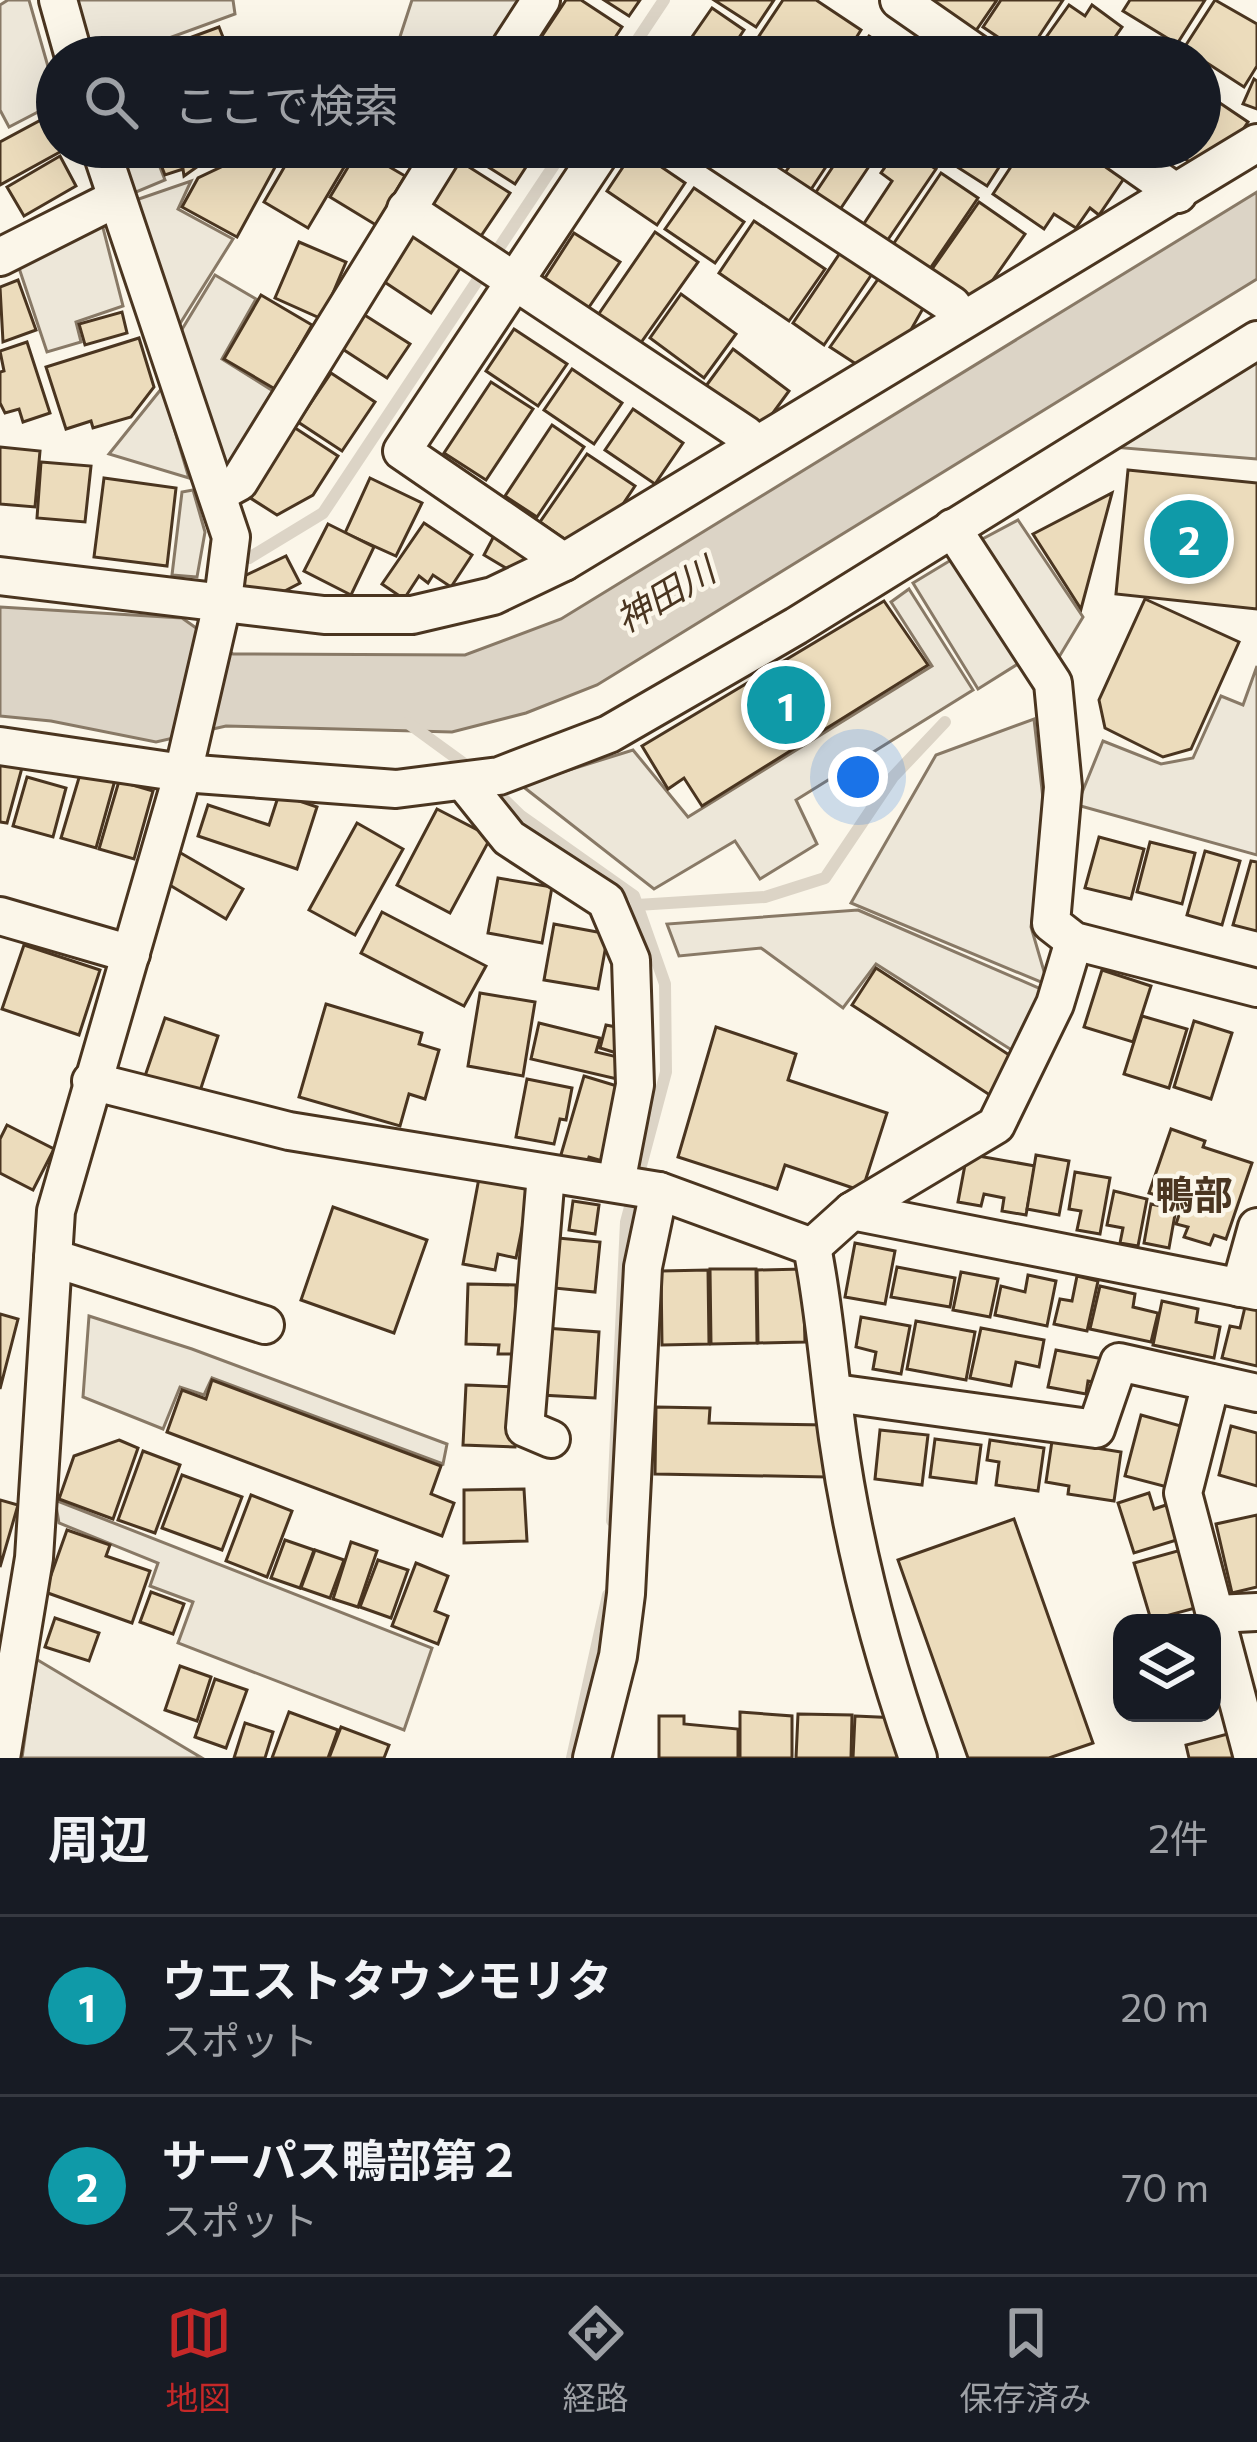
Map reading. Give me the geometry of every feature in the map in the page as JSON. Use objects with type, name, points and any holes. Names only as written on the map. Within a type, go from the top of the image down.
[{"type":"street","points":[[58,0],[68,36]]},
{"type":"street","points":[[518,36],[541,0]]},
{"type":"street","points":[[899,0],[951,36]]},
{"type":"street","points":[[1221,166],[1257,143]]},
{"type":"street","points":[[1,1758],[34,1558],[56,1211],[187,757],[231,537],[106,168]]},
{"type":"street","points":[[217,494],[239,482],[432,168]]},
{"type":"street","points":[[564,562],[402,451],[502,272],[587,168]]},
{"type":"street","points":[[744,168],[952,305],[962,320]]},
{"type":"street","points":[[1141,168],[1178,194]]},
{"type":"street","points":[[0,576],[220,608],[324,615],[412,615],[494,596],[564,562],[1218,168]]},
{"type":"street","points":[[0,257],[115,199]]},
{"type":"street","points":[[406,209],[746,435],[752,447]]},
{"type":"street","points":[[0,746],[187,757],[396,788],[479,779],[609,734],[796,626],[1257,340]]},
{"type":"street","points":[[952,527],[1053,683],[1063,787],[1051,923],[1074,941],[1257,988]]},
{"type":"street","points":[[479,779],[509,838],[606,901],[632,960],[635,1085],[616,1183]]},
{"type":"street","points":[[0,916],[131,954]]},
{"type":"street","points":[[812,1247],[852,1211],[996,1125],[1054,1004],[1074,941]]},
{"type":"street","points":[[91,1082],[289,1131],[659,1191],[812,1247]]},
{"type":"street","points":[[546,1174],[525,1428],[551,1438]]},
{"type":"street","points":[[592,1758],[618,1656],[626,1594],[643,1267],[659,1191]]},
{"type":"street","points":[[852,1211],[1249,1290],[1257,1227]]},
{"type":"street","points":[[812,1247],[838,1437],[884,1661],[918,1758]]},
{"type":"street","points":[[53,1258],[265,1325]]},
{"type":"street","points":[[835,1393],[1096,1429],[1120,1361],[1257,1393]]},
{"type":"street","points":[[1211,1383],[1183,1493],[1217,1614],[1257,1612]]},
{"type":"street","points":[[1221,1630],[1253,1758]]},
{"type":"shaded area","points":[[29,0],[39,36],[36,113],[9,127],[0,110],[0,5]]},
{"type":"shaded area","points":[[72,0],[233,0],[235,14],[175,36],[81,36]]},
{"type":"shaded area","points":[[412,0],[518,0],[496,36],[400,36]]},
{"type":"shaded area","points":[[121,168],[160,168],[165,180],[129,195]]},
{"type":"shaded area","points":[[191,181],[178,209],[233,239],[176,330],[133,201]]},
{"type":"shaded area","points":[[102,224],[123,306],[76,322],[81,342],[47,352],[18,265]]},
{"type":"shaded area","points":[[215,275],[256,299],[222,359],[273,391],[226,470],[178,336]]},
{"type":"shaded area","points":[[1257,361],[1257,459],[1112,447]]},
{"type":"shaded area","points":[[162,388],[189,478],[109,454]]},
{"type":"shaded area","points":[[193,490],[205,532],[197,577],[172,575],[182,492]]},
{"type":"shaded area","points":[[1018,520],[1083,617],[1053,667],[973,544]]},
{"type":"shaded area","points":[[956,557],[1021,662],[978,689],[913,583]]},
{"type":"shaded area","points":[[909,589],[973,690],[796,800],[817,844],[760,879],[735,841],[654,889],[521,785],[633,750],[688,817],[932,666],[891,602]]},
{"type":"shaded area","points":[[1257,666],[1257,855],[1077,805],[1103,741],[1161,764],[1193,758],[1221,696],[1243,705]]},
{"type":"shaded area","points":[[1034,719],[1046,825],[1031,927],[1048,985],[851,903],[936,755]]},
{"type":"shaded area","points":[[858,910],[1048,992],[1021,1056],[876,964],[843,1008],[761,948],[679,956],[667,924]]},
{"type":"shaded area","points":[[89,1316],[192,1349],[447,1444],[443,1464],[212,1378],[204,1395],[180,1387],[163,1429],[83,1397]]},
{"type":"shaded area","points":[[55,1500],[432,1648],[404,1730],[178,1643],[193,1602],[150,1586],[158,1563],[59,1523]]},
{"type":"shaded area","points":[[36,1659],[202,1758],[22,1758]]},
{"type":"water","name":"神田川","points":[[1257,192],[1257,279],[597,685],[526,713],[452,732],[226,726],[156,742],[0,716],[0,607],[182,618],[233,654],[465,655],[561,619]]},
{"type":"building","points":[[566,0],[581,0],[622,27],[616,36],[542,36]]},
{"type":"building","points":[[604,0],[640,0],[629,16]]},
{"type":"building","points":[[714,0],[774,0],[756,27]]},
{"type":"building","points":[[783,0],[816,0],[861,30],[857,36],[759,36]]},
{"type":"building","points":[[927,0],[997,0],[975,32]]},
{"type":"building","points":[[1001,0],[1063,0],[1039,36],[996,36],[983,27]]},
{"type":"building","points":[[1130,0],[1205,0],[1182,36],[1164,36],[1123,11]]},
{"type":"building","points":[[1215,0],[1257,24],[1257,66],[1244,87],[1221,72],[1221,36],[1192,36]]},
{"type":"building","points":[[1069,5],[1085,16],[1092,5],[1122,27],[1116,36],[1047,36]]},
{"type":"building","points":[[712,8],[744,30],[740,36],[693,36]]},
{"type":"building","points":[[219,27],[223,36],[195,36]]},
{"type":"building","points":[[1254,79],[1257,81],[1257,109],[1243,104]]},
{"type":"building","points":[[1221,104],[1248,122],[1228,152],[1221,148]]},
{"type":"building","points":[[36,123],[36,165],[0,185],[0,142]]},
{"type":"building","points":[[39,168],[66,168],[76,186],[24,216],[7,187]]},
{"type":"building","points":[[162,168],[195,168],[184,176],[183,169],[165,175]]},
{"type":"building","points":[[219,168],[275,168],[237,237],[182,207],[198,178]]},
{"type":"building","points":[[284,168],[344,168],[308,228],[264,202]]},
{"type":"building","points":[[348,168],[391,168],[405,176],[376,225],[330,197]]},
{"type":"building","points":[[453,168],[471,168],[510,193],[479,239],[428,205]]},
{"type":"building","points":[[490,168],[525,168],[515,184]]},
{"type":"building","points":[[622,168],[663,168],[685,183],[657,225],[607,191]]},
{"type":"building","points":[[788,168],[825,168],[808,194],[782,177]]},
{"type":"building","points":[[832,168],[868,168],[837,214],[812,198]]},
{"type":"building","points":[[884,168],[936,169],[887,241],[863,225],[892,181],[881,173]]},
{"type":"building","points":[[959,168],[999,168],[987,186]]},
{"type":"building","points":[[1010,168],[1118,168],[1127,174],[1099,215],[1090,208],[1076,228],[1054,214],[1044,229],[993,194]]},
{"type":"building","points":[[941,173],[978,198],[929,270],[892,246]]},
{"type":"building","points":[[694,188],[744,222],[715,263],[665,229]]},
{"type":"building","points":[[979,202],[1025,234],[976,304],[930,272]]},
{"type":"building","points":[[754,221],[825,269],[789,321],[719,273]]},
{"type":"building","points":[[655,232],[698,262],[640,344],[598,315]]},
{"type":"building","points":[[410,233],[461,267],[431,313],[380,279]]},
{"type":"building","points":[[574,233],[620,262],[587,310],[543,281]]},
{"type":"building","points":[[299,242],[346,262],[322,319],[275,298]]},
{"type":"building","points":[[840,253],[872,274],[824,345],[793,323]]},
{"type":"building","points":[[881,275],[925,305],[908,335],[856,364],[830,347]]},
{"type":"building","points":[[18,280],[36,330],[3,342],[0,287]]},
{"type":"building","points":[[681,294],[736,334],[704,378],[650,338]]},
{"type":"building","points":[[261,295],[312,325],[275,389],[224,359]]},
{"type":"building","points":[[122,312],[127,333],[85,345],[79,324]]},
{"type":"building","points":[[363,314],[410,344],[387,378],[341,348]]},
{"type":"building","points":[[514,329],[567,364],[538,406],[486,371]]},
{"type":"building","points":[[139,338],[154,387],[131,417],[93,428],[91,421],[66,429],[46,367]]},
{"type":"building","points":[[27,342],[50,413],[23,422],[19,409],[5,413],[0,403],[0,372],[4,371],[0,351]]},
{"type":"building","points":[[733,349],[789,391],[759,432],[703,390]]},
{"type":"building","points":[[572,369],[622,403],[594,444],[544,410]]},
{"type":"building","points":[[331,373],[375,402],[342,451],[298,422]]},
{"type":"building","points":[[491,382],[533,409],[486,480],[444,453]]},
{"type":"building","points":[[633,409],[683,443],[655,484],[605,450]]},
{"type":"building","points":[[289,424],[338,456],[313,495],[277,515],[244,494]]},
{"type":"building","points":[[552,425],[584,447],[537,517],[505,496]]},
{"type":"building","points":[[0,447],[40,451],[35,507],[0,504]]},
{"type":"building","points":[[587,454],[635,486],[615,516],[570,543],[540,522]]},
{"type":"building","points":[[41,462],[91,466],[85,522],[37,518]]},
{"type":"building","points":[[1128,470],[1257,483],[1257,609],[1116,594]]},
{"type":"building","points":[[104,478],[176,488],[167,566],[94,557]]},
{"type":"building","points":[[370,478],[422,503],[396,556],[345,533]]},
{"type":"building","points":[[1112,493],[1081,609],[1033,534]]},
{"type":"building","points":[[424,523],[472,555],[451,587],[433,575],[428,583],[419,576],[404,599],[382,584]]},
{"type":"building","points":[[328,524],[374,547],[351,595],[304,571]]},
{"type":"building","points":[[496,532],[530,552],[516,574],[484,555]]},
{"type":"building","points":[[286,556],[300,583],[275,596],[244,591],[238,579]]},
{"type":"building","points":[[1145,599],[1239,642],[1191,749],[1163,757],[1105,728],[1099,700]]},
{"type":"building","points":[[884,601],[928,665],[702,806],[684,778],[668,789],[642,746]]},
{"type":"building","points":[[0,758],[23,764],[7,823],[0,822]]},
{"type":"building","points":[[81,771],[115,780],[96,848],[61,838]]},
{"type":"building","points":[[27,777],[66,788],[53,837],[13,826]]},
{"type":"building","points":[[119,781],[153,791],[134,859],[99,849]]},
{"type":"building","points":[[279,794],[317,807],[297,869],[198,836],[208,805],[269,825]]},
{"type":"building","points":[[437,809],[491,837],[450,913],[397,885]]},
{"type":"building","points":[[357,823],[403,849],[355,935],[309,910]]},
{"type":"building","points":[[1099,837],[1144,849],[1131,899],[1085,888]]},
{"type":"building","points":[[1150,842],[1195,853],[1182,904],[1137,892]]},
{"type":"building","points":[[1205,851],[1240,861],[1222,925],[1187,915]]},
{"type":"building","points":[[179,852],[243,889],[226,919],[163,881]]},
{"type":"building","points":[[1251,861],[1257,862],[1257,931],[1233,925]]},
{"type":"building","points":[[498,878],[552,887],[542,943],[488,933]]},
{"type":"building","points":[[382,912],[486,966],[464,1006],[361,953]]},
{"type":"building","points":[[554,924],[608,934],[598,989],[544,980]]},
{"type":"building","points":[[24,945],[100,970],[79,1035],[2,1009]]},
{"type":"building","points":[[876,968],[1023,1064],[999,1101],[852,1005]]},
{"type":"building","points":[[1102,970],[1151,986],[1133,1042],[1084,1027]]},
{"type":"building","points":[[480,993],[535,1002],[523,1076],[468,1066]]},
{"type":"building","points":[[326,1004],[422,1033],[419,1044],[439,1050],[425,1099],[409,1094],[400,1126],[299,1097]]},
{"type":"building","points":[[1142,1016],[1187,1029],[1169,1088],[1124,1074]]},
{"type":"building","points":[[165,1018],[218,1036],[199,1094],[145,1076]]},
{"type":"building","points":[[1194,1021],[1232,1033],[1211,1099],[1174,1087]]},
{"type":"building","points":[[539,1023],[600,1038],[596,1052],[622,1058],[617,1079],[531,1059]]},
{"type":"building","points":[[606,1025],[626,1029],[620,1054],[600,1048]]},
{"type":"building","points":[[716,1027],[796,1054],[788,1080],[887,1113],[862,1191],[785,1165],[777,1189],[678,1157]]},
{"type":"building","points":[[584,1076],[627,1089],[606,1162],[589,1157],[586,1166],[560,1158]]},
{"type":"building","points":[[527,1079],[572,1088],[566,1120],[560,1119],[554,1144],[516,1137]]},
{"type":"building","points":[[7,1125],[54,1149],[33,1190],[0,1173],[0,1139]]},
{"type":"building","points":[[1171,1129],[1205,1141],[1203,1147],[1252,1163],[1226,1239],[1214,1235],[1210,1245],[1184,1237],[1188,1227],[1176,1224],[1183,1203],[1149,1193]]},
{"type":"building","points":[[967,1154],[1035,1166],[1026,1215],[1002,1211],[1004,1198],[984,1194],[981,1206],[958,1202]]},
{"type":"building","points":[[1036,1155],[1069,1161],[1059,1215],[1027,1209]]},
{"type":"building","points":[[1075,1172],[1110,1178],[1100,1234],[1077,1230],[1081,1211],[1069,1209]]},
{"type":"building","points":[[479,1178],[530,1189],[516,1258],[498,1254],[495,1270],[463,1264]]},
{"type":"building","points":[[1114,1191],[1147,1199],[1138,1246],[1120,1243],[1123,1228],[1107,1225]]},
{"type":"building","points":[[573,1201],[599,1205],[595,1234],[569,1230]]},
{"type":"building","points":[[1151,1204],[1176,1209],[1169,1248],[1144,1243]]},
{"type":"building","points":[[333,1207],[427,1240],[394,1333],[301,1300]]},
{"type":"building","points":[[558,1238],[600,1242],[595,1292],[554,1288]]},
{"type":"building","points":[[855,1243],[895,1251],[885,1304],[845,1297]]},
{"type":"building","points":[[897,1267],[955,1278],[950,1307],[891,1297]]},
{"type":"building","points":[[710,1269],[756,1269],[757,1343],[711,1344]]},
{"type":"building","points":[[803,1269],[805,1342],[758,1343],[757,1270]]},
{"type":"building","points":[[708,1270],[709,1344],[662,1345],[661,1271]]},
{"type":"building","points":[[961,1272],[998,1279],[990,1317],[953,1310]]},
{"type":"building","points":[[1028,1275],[1056,1281],[1047,1326],[995,1315],[1001,1286],[1025,1292]]},
{"type":"building","points":[[1077,1276],[1098,1281],[1087,1331],[1054,1324],[1060,1299],[1072,1301]]},
{"type":"building","points":[[468,1284],[516,1285],[515,1354],[498,1354],[499,1345],[466,1344]]},
{"type":"building","points":[[1100,1286],[1135,1294],[1133,1307],[1158,1313],[1151,1342],[1090,1329]]},
{"type":"building","points":[[1162,1301],[1198,1309],[1196,1322],[1220,1327],[1214,1358],[1153,1345]]},
{"type":"building","points":[[1245,1307],[1257,1310],[1257,1366],[1222,1358],[1230,1326],[1240,1328]]},
{"type":"building","points":[[0,1314],[18,1319],[0,1389]]},
{"type":"building","points":[[861,1317],[910,1326],[901,1374],[873,1369],[876,1352],[856,1347]]},
{"type":"building","points":[[916,1321],[975,1332],[966,1380],[907,1369]]},
{"type":"building","points":[[545,1328],[599,1332],[595,1398],[541,1395]]},
{"type":"building","points":[[981,1328],[1044,1340],[1039,1367],[1016,1362],[1011,1386],[970,1378]]},
{"type":"building","points":[[1056,1350],[1103,1359],[1098,1383],[1088,1381],[1086,1394],[1048,1387]]},
{"type":"building","points":[[212,1380],[441,1466],[431,1494],[454,1503],[442,1536],[167,1432],[182,1390],[206,1399]]},
{"type":"building","points":[[466,1385],[517,1387],[515,1447],[463,1445]]},
{"type":"building","points":[[656,1407],[710,1408],[709,1423],[828,1425],[827,1477],[655,1474]]},
{"type":"building","points":[[1141,1415],[1188,1428],[1171,1488],[1125,1476]]},
{"type":"building","points":[[1231,1426],[1257,1433],[1257,1486],[1219,1475]]},
{"type":"building","points":[[880,1430],[928,1435],[922,1485],[875,1479]]},
{"type":"building","points":[[935,1439],[981,1445],[976,1483],[930,1477]]},
{"type":"building","points":[[119,1440],[138,1448],[113,1519],[59,1499],[74,1456]]},
{"type":"building","points":[[990,1440],[1044,1448],[1038,1491],[996,1485],[999,1462],[987,1460]]},
{"type":"building","points":[[1052,1441],[1121,1452],[1114,1501],[1068,1494],[1069,1486],[1046,1482]]},
{"type":"building","points":[[143,1451],[180,1465],[155,1533],[118,1520]]},
{"type":"building","points":[[182,1475],[242,1497],[222,1550],[162,1528]]},
{"type":"building","points":[[524,1489],[527,1541],[464,1543],[464,1490]]},
{"type":"building","points":[[1149,1493],[1154,1509],[1169,1504],[1180,1539],[1134,1553],[1118,1503]]},
{"type":"building","points":[[251,1495],[292,1511],[267,1577],[226,1561]]},
{"type":"building","points":[[0,1500],[18,1505],[0,1567]]},
{"type":"building","points":[[1257,1515],[1257,1587],[1232,1593],[1216,1524]]},
{"type":"building","points":[[1014,1519],[1093,1743],[1049,1758],[968,1758],[898,1560]]},
{"type":"building","points":[[67,1530],[110,1545],[106,1556],[150,1571],[132,1623],[45,1592]]},
{"type":"building","points":[[285,1540],[314,1550],[300,1588],[271,1578]]},
{"type":"building","points":[[351,1542],[377,1551],[358,1607],[333,1599]]},
{"type":"building","points":[[315,1550],[344,1560],[330,1598],[301,1588]]},
{"type":"building","points":[[1181,1550],[1199,1607],[1149,1614],[1134,1563]]},
{"type":"building","points":[[378,1560],[408,1570],[391,1618],[360,1607]]},
{"type":"building","points":[[416,1563],[448,1576],[435,1611],[448,1616],[438,1644],[392,1626]]},
{"type":"building","points":[[151,1592],[184,1604],[173,1634],[140,1622]]},
{"type":"building","points":[[55,1618],[99,1633],[89,1661],[45,1647]]},
{"type":"building","points":[[180,1666],[211,1677],[197,1721],[165,1710]]},
{"type":"building","points":[[215,1679],[247,1690],[226,1748],[195,1737]]},
{"type":"building","points":[[289,1712],[338,1730],[328,1758],[272,1758]]},
{"type":"building","points":[[740,1712],[792,1716],[792,1758],[740,1758]]},
{"type":"building","points":[[798,1714],[852,1715],[851,1758],[796,1758]]},
{"type":"building","points":[[659,1716],[684,1716],[684,1724],[738,1729],[738,1758],[659,1758]]},
{"type":"building","points":[[855,1716],[899,1718],[897,1758],[853,1758]]},
{"type":"building","points":[[245,1723],[273,1732],[265,1758],[234,1758]]},
{"type":"building","points":[[341,1727],[389,1745],[384,1758],[329,1758]]},
{"type":"building","points":[[1235,1732],[1242,1758],[1189,1758],[1186,1745]]},
{"type":"waterway","points":[[640,36],[664,0]]},
{"type":"waterway","points":[[249,558],[323,513],[552,168]]},
{"type":"waterway","points":[[637,905],[765,897],[825,878],[893,777],[945,722]]},
{"type":"waterway","points":[[408,723],[474,771]]},
{"type":"waterway","points":[[489,785],[521,816],[634,896],[665,984],[666,1072],[626,1222],[612,1521]]},
{"type":"waterway","points":[[572,1758],[608,1595]]},
{"type":"place","name":"サーパス鴨部第２","points":[[1189,539]]},
{"type":"place","name":"ウエストタウンモリタ","points":[[786,705]]},
{"type":"district","name":"鴨部","points":[[1194,1193]]}]
